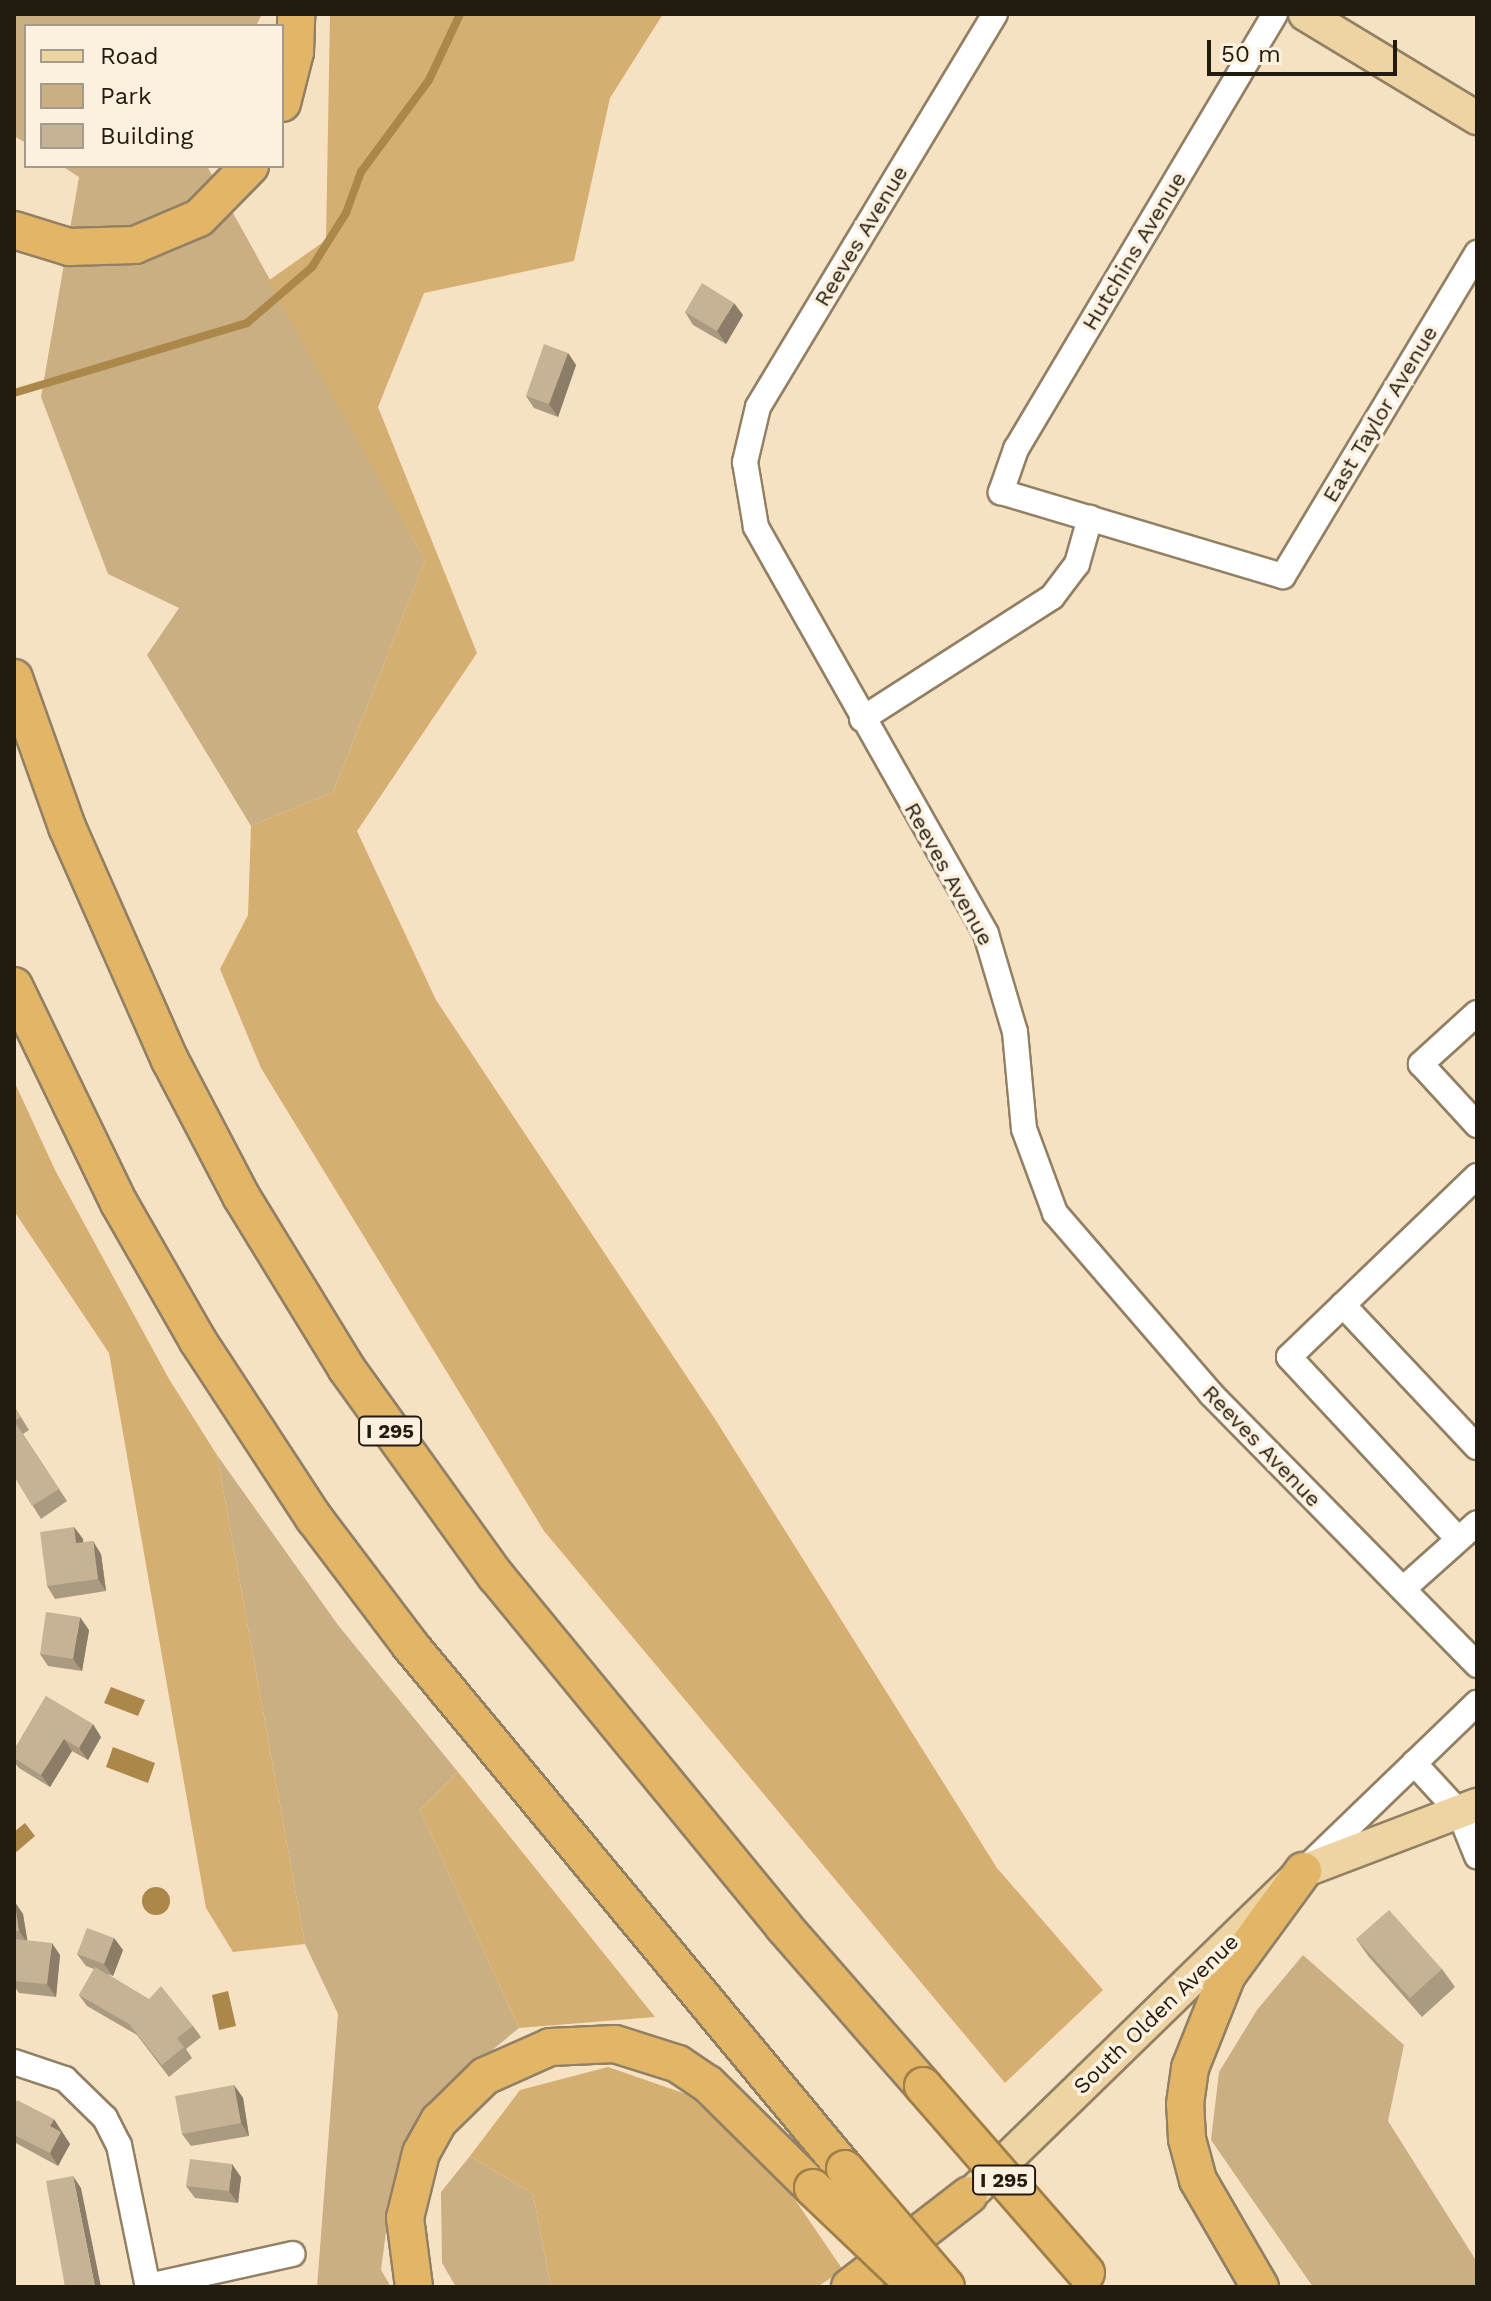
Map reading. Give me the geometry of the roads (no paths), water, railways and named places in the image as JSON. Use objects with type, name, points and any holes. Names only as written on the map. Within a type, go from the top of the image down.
[{"type":"highway","points":[[284,95],[295,52],[296,14]]},
{"type":"highway","points":[[14,230],[69,247],[135,245],[199,218],[248,168]]},
{"type":"highway","name":"I 295","points":[[14,678],[67,827],[170,1060],[241,1196],[347,1369],[496,1576],[784,1927],[1092,2280]]},
{"type":"highway","points":[[14,986],[119,1203],[198,1341],[314,1518],[410,1645],[946,2287]]},
{"type":"highway","points":[[1260,2287],[1198,2180],[1187,2139],[1185,2104],[1190,2068],[1227,1975],[1303,1871]]},
{"type":"highway","points":[[414,2287],[405,2218],[410,2183],[427,2142],[460,2097],[485,2076],[550,2047],[615,2044],[678,2064],[708,2084],[917,2287]]},
{"type":"highway","points":[[850,2287],[969,2195]]},
{"type":"main road","points":[[1305,14],[1477,118]]},
{"type":"main road","name":"South Olden Avenue","points":[[877,2287],[1303,1871],[1468,1808]]},
{"type":"street","name":"Reeves Avenue","points":[[995,14],[758,407],[749,434],[746,492],[756,527],[986,934],[1015,1032],[1024,1129],[1055,1213],[1211,1394],[1477,1665]]},
{"type":"street","name":"Hutchins Avenue","points":[[1090,518],[1001,492],[1016,449],[1275,14]]},
{"type":"street","name":"East Taylor Avenue","points":[[1090,518],[1283,576],[1477,253]]},
{"type":"street","points":[[862,719],[1052,597],[1077,564],[1090,518]]},
{"type":"street","points":[[1477,1013],[1421,1064],[1477,1125]]},
{"type":"street","points":[[1458,1539],[1289,1357],[1477,1176]]},
{"type":"street","points":[[1343,1305],[1477,1447]]},
{"type":"street","points":[[1403,1589],[1477,1523]]},
{"type":"street","points":[[1303,1871],[1477,1703]]},
{"type":"street","points":[[1414,1763],[1468,1808],[1477,1856]]},
{"type":"street","points":[[14,2062],[65,2079],[105,2118],[119,2145],[148,2286],[292,2254]]},
{"type":"waterway","points":[[14,393],[247,323],[312,267],[346,213],[361,172],[429,80],[460,14]]}]
